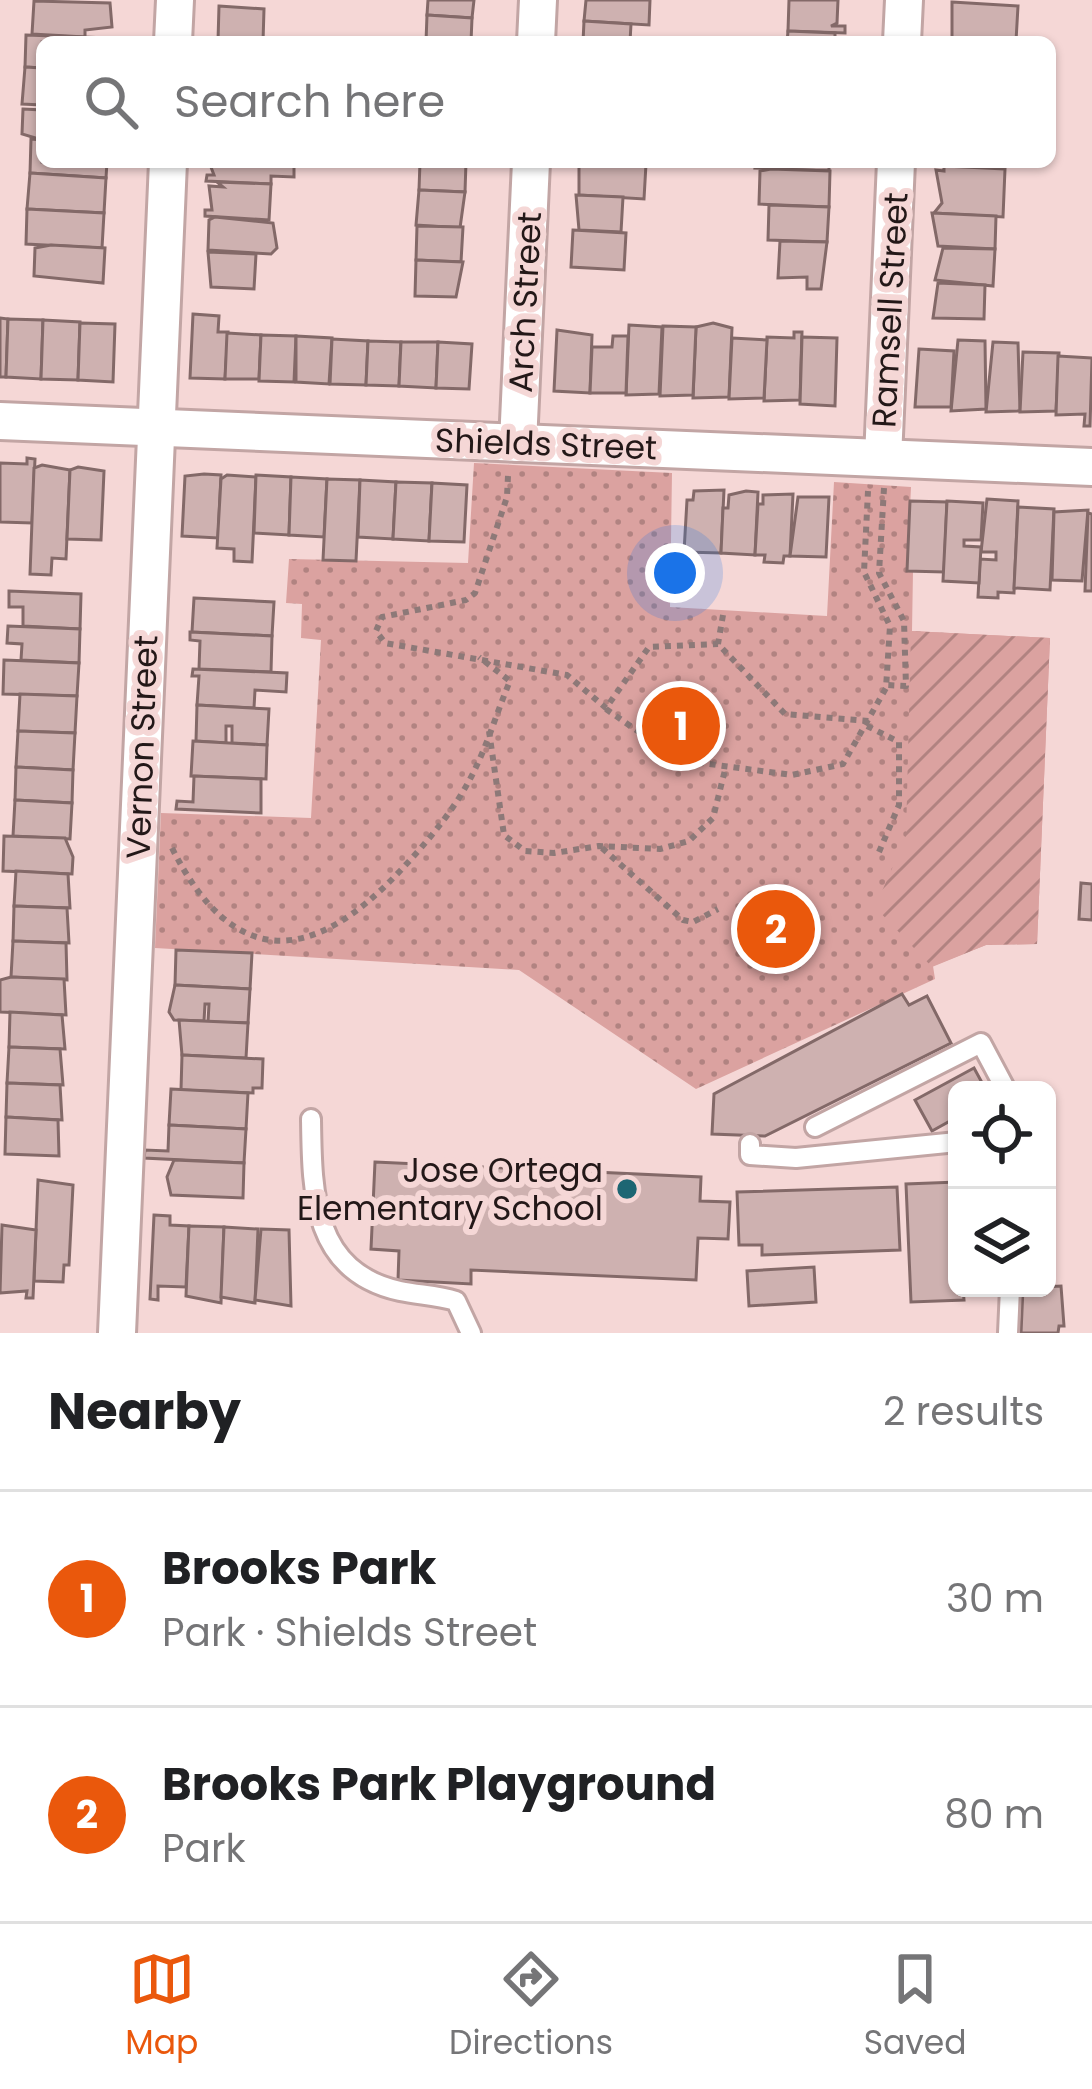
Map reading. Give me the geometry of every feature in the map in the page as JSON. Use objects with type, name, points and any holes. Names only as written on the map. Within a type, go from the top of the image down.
[{"type":"street","points":[[173,36],[175,0]]},
{"type":"street","points":[[536,36],[538,0]]},
{"type":"street","points":[[902,36],[904,0]]},
{"type":"street","name":"Vernon Street","points":[[117,1333],[168,168]]},
{"type":"street","name":"Arch Street","points":[[513,454],[531,168]]},
{"type":"street","name":"Ramsell Street","points":[[880,458],[896,168]]},
{"type":"street","name":"Shields Street","points":[[0,421],[513,454],[880,458],[1092,467]]},
{"type":"lane","points":[[815,1126],[981,1043],[1001,1081]]},
{"type":"lane","points":[[310,1119],[314,1208],[323,1237],[347,1267],[378,1283],[456,1301],[471,1333]]},
{"type":"lane","points":[[750,1144],[750,1155],[796,1158],[948,1143]]},
{"type":"lane","points":[[1008,1333],[1010,1297]]},
{"type":"path","points":[[513,454],[507,497],[475,592],[466,600],[382,617],[376,632],[397,648],[414,644],[567,675],[679,760],[792,775],[843,764],[886,685],[890,626],[864,572],[880,458]]},
{"type":"path","points":[[880,458],[879,573],[904,621],[906,686],[886,685]]},
{"type":"path","points":[[718,644],[723,615]]},
{"type":"path","points":[[606,708],[649,647],[718,644],[785,714],[868,723],[898,742],[899,805],[879,852]]},
{"type":"path","points":[[170,842],[195,893],[235,929],[272,940],[308,940],[375,898],[431,841],[477,766],[510,681],[476,655]]},
{"type":"path","points":[[489,728],[504,835],[512,845],[554,853],[599,846],[660,849],[689,841],[713,818],[726,766]]},
{"type":"path","points":[[599,846],[683,920],[694,922],[718,909]]},
{"type":"shaded area","points":[[474,463],[672,473],[670,607],[827,616],[834,482],[911,487],[907,570],[913,571],[912,631],[1050,638],[1037,944],[986,945],[933,966],[935,979],[696,1089],[519,970],[155,948],[161,813],[311,818],[321,640],[301,638],[302,604],[286,603],[289,559],[468,563]]},
{"type":"shaded area","points":[[911,631],[1050,638],[1037,944],[986,945],[932,967],[875,907],[906,837]]},
{"type":"building","points":[[428,0],[474,0],[472,18],[427,15]]},
{"type":"building","points":[[586,0],[650,0],[649,25],[584,21]]},
{"type":"building","points":[[789,0],[838,0],[837,23],[831,26],[845,26],[845,33],[788,31]]},
{"type":"building","points":[[34,1],[110,3],[112,27],[85,30],[85,36],[32,34]]},
{"type":"building","points":[[952,2],[1018,6],[1016,36],[952,36]]},
{"type":"building","points":[[219,6],[264,9],[263,36],[218,36]]},
{"type":"building","points":[[427,15],[472,18],[471,36],[426,36]]},
{"type":"building","points":[[584,21],[631,24],[630,36],[583,36]]},
{"type":"building","points":[[788,31],[835,33],[835,36],[788,36]]},
{"type":"building","points":[[26,35],[54,36],[36,36],[36,68],[25,67]]},
{"type":"building","points":[[25,67],[36,68],[36,105],[22,104]]},
{"type":"building","points":[[23,109],[36,110],[36,138],[22,134]]},
{"type":"building","points":[[31,139],[36,139],[36,168],[107,168],[106,178],[30,173]]},
{"type":"building","points":[[211,168],[294,168],[294,177],[271,176],[271,184],[206,181],[207,175],[214,175]]},
{"type":"building","points":[[420,168],[466,168],[465,192],[419,190]]},
{"type":"building","points":[[579,168],[646,168],[644,199],[579,195]]},
{"type":"building","points":[[755,168],[829,168],[829,171]]},
{"type":"building","points":[[1005,169],[1003,217],[934,213],[942,203],[936,170]]},
{"type":"building","points":[[760,171],[830,171],[829,207],[759,204]]},
{"type":"building","points":[[30,173],[106,178],[104,213],[27,209]]},
{"type":"building","points":[[217,182],[271,184],[269,220],[205,216],[205,210],[212,210],[209,186],[223,187]]},
{"type":"building","points":[[419,190],[465,192],[460,228],[416,225]]},
{"type":"building","points":[[576,195],[623,197],[621,232],[579,230]]},
{"type":"building","points":[[769,205],[829,207],[827,242],[768,240]]},
{"type":"building","points":[[27,209],[104,213],[102,248],[26,244]]},
{"type":"building","points":[[932,213],[996,216],[995,249],[938,246]]},
{"type":"building","points":[[209,220],[273,223],[277,248],[271,254],[208,250]]},
{"type":"building","points":[[417,226],[463,227],[461,262],[416,260]]},
{"type":"building","points":[[573,230],[626,233],[624,270],[571,267]]},
{"type":"building","points":[[780,241],[827,242],[821,289],[807,289],[807,277],[778,278]]},
{"type":"building","points":[[35,248],[105,248],[103,283],[34,276]]},
{"type":"building","points":[[943,248],[995,249],[993,286],[935,280]]},
{"type":"building","points":[[208,252],[256,254],[254,289],[211,287]]},
{"type":"building","points":[[416,260],[463,262],[456,297],[415,296]]},
{"type":"building","points":[[938,283],[985,285],[984,319],[933,318]]},
{"type":"building","points":[[193,314],[219,316],[218,332],[228,332],[225,379],[190,378]]},
{"type":"building","points":[[0,318],[8,319],[6,377],[0,377]]},
{"type":"building","points":[[8,319],[43,320],[41,379],[6,377]]},
{"type":"building","points":[[43,320],[80,322],[78,380],[41,379]]},
{"type":"building","points":[[80,323],[115,324],[113,382],[78,380]]},
{"type":"building","points":[[713,323],[732,328],[729,397],[693,398],[696,327]]},
{"type":"building","points":[[629,325],[662,327],[659,394],[626,395]]},
{"type":"building","points":[[663,326],[696,327],[693,395],[660,396]]},
{"type":"building","points":[[557,330],[592,335],[590,393],[554,391]]},
{"type":"building","points":[[794,332],[802,332],[800,400],[764,401],[767,337],[794,338]]},
{"type":"building","points":[[227,333],[261,335],[259,379],[225,379]]},
{"type":"building","points":[[261,335],[296,336],[294,382],[259,381]]},
{"type":"building","points":[[296,336],[332,338],[329,384],[296,382]]},
{"type":"building","points":[[613,336],[628,336],[626,393],[590,393],[592,347],[612,347]]},
{"type":"building","points":[[802,337],[837,338],[835,406],[800,404]]},
{"type":"building","points":[[732,338],[767,340],[764,398],[729,399]]},
{"type":"building","points":[[332,339],[368,341],[366,385],[330,384]]},
{"type":"building","points":[[958,340],[985,341],[986,409],[951,411]]},
{"type":"building","points":[[368,341],[401,342],[399,386],[366,385]]},
{"type":"building","points":[[401,342],[438,342],[436,388],[399,386]]},
{"type":"building","points":[[438,342],[472,344],[469,389],[436,388]]},
{"type":"building","points":[[993,342],[1018,343],[1020,411],[986,412]]},
{"type":"building","points":[[919,349],[954,351],[951,407],[915,407]]},
{"type":"building","points":[[1023,352],[1059,353],[1056,411],[1020,412]]},
{"type":"building","points":[[1058,356],[1092,358],[1090,426],[1084,426],[1085,414],[1056,415]]},
{"type":"building","points":[[27,458],[35,459],[32,523],[0,522],[0,463],[27,464]]},
{"type":"building","points":[[34,468],[70,470],[66,559],[52,558],[51,575],[30,574]]},
{"type":"building","points":[[70,470],[104,471],[101,540],[67,539]]},
{"type":"building","points":[[221,475],[218,538],[182,536],[185,476]]},
{"type":"building","points":[[227,475],[256,477],[252,562],[234,561],[234,549],[217,548],[221,479]]},
{"type":"building","points":[[256,475],[291,477],[289,535],[254,533]]},
{"type":"building","points":[[291,477],[327,479],[324,537],[289,535]]},
{"type":"building","points":[[327,479],[360,480],[356,561],[323,560]]},
{"type":"building","points":[[360,480],[396,482],[393,539],[358,537]]},
{"type":"building","points":[[396,482],[432,483],[429,541],[393,539]]},
{"type":"building","points":[[432,483],[467,485],[464,542],[429,541]]},
{"type":"building","points":[[724,490],[721,553],[684,552],[687,500],[693,500],[694,491]]},
{"type":"building","points":[[758,492],[755,555],[721,553],[723,508],[728,508],[729,495]]},
{"type":"building","points":[[793,494],[790,556],[784,556],[783,563],[764,562],[765,555],[755,555],[758,504],[763,504],[763,495]]},
{"type":"building","points":[[798,497],[829,497],[826,557],[790,556]]},
{"type":"building","points":[[987,499],[1018,501],[1014,593],[998,592],[998,598],[978,597],[980,559],[996,560],[996,552],[981,552]]},
{"type":"building","points":[[910,501],[947,502],[944,572],[907,571]]},
{"type":"building","points":[[947,501],[983,503],[981,540],[964,540],[964,546],[981,547],[979,583],[943,581]]},
{"type":"building","points":[[1018,507],[1054,509],[1050,590],[1014,588]]},
{"type":"building","points":[[1088,510],[1082,581],[1052,580],[1054,512]]},
{"type":"building","points":[[1088,513],[1092,514],[1092,591],[1085,591]]},
{"type":"building","points":[[9,591],[81,594],[80,629],[23,626],[23,607],[9,607]]},
{"type":"building","points":[[194,598],[274,602],[272,636],[192,632]]},
{"type":"building","points":[[8,626],[80,629],[79,663],[21,660],[22,644],[7,643]]},
{"type":"building","points":[[190,632],[272,636],[271,672],[199,669],[200,641],[190,640]]},
{"type":"building","points":[[4,660],[79,663],[77,696],[3,694]]},
{"type":"building","points":[[193,669],[287,673],[286,692],[255,690],[254,708],[197,705],[199,676],[192,676]]},
{"type":"building","points":[[20,694],[77,696],[75,733],[18,731]]},
{"type":"building","points":[[197,705],[269,709],[267,745],[232,743],[232,726],[226,726],[226,743],[196,741]]},
{"type":"building","points":[[18,731],[75,733],[73,770],[16,767]]},
{"type":"building","points":[[193,741],[267,745],[266,779],[191,776]]},
{"type":"building","points":[[16,767],[73,770],[72,803],[15,800]]},
{"type":"building","points":[[194,776],[261,779],[261,813],[176,809],[177,801],[193,802]]},
{"type":"building","points":[[15,800],[72,803],[70,839],[13,836]]},
{"type":"building","points":[[4,836],[65,838],[73,857],[72,874],[3,871]]},
{"type":"building","points":[[16,871],[68,874],[70,908],[14,906]]},
{"type":"building","points":[[1081,883],[1092,884],[1092,920],[1079,919]]},
{"type":"building","points":[[14,906],[67,908],[69,943],[13,941]]},
{"type":"building","points":[[13,941],[66,943],[67,980],[11,977]]},
{"type":"building","points":[[176,950],[252,953],[250,989],[175,985]]},
{"type":"building","points":[[64,979],[66,1015],[0,1012],[0,980]]},
{"type":"building","points":[[175,985],[250,989],[248,1023],[208,1022],[209,1004],[205,1004],[204,1021],[174,1020],[169,1012]]},
{"type":"building","points":[[902,994],[909,1005],[927,996],[951,1043],[765,1136],[712,1134],[714,1094]]},
{"type":"building","points":[[10,1012],[62,1015],[65,1049],[9,1047]]},
{"type":"building","points":[[179,1020],[248,1023],[246,1058],[182,1055]]},
{"type":"building","points":[[9,1047],[60,1049],[63,1085],[7,1083]]},
{"type":"building","points":[[182,1055],[263,1059],[262,1088],[253,1088],[253,1093],[181,1090]]},
{"type":"building","points":[[974,1068],[981,1081],[950,1081]]},
{"type":"building","points":[[948,1082],[948,1122],[932,1131],[915,1100]]},
{"type":"building","points":[[7,1083],[60,1085],[62,1120],[6,1117]]},
{"type":"building","points":[[171,1089],[248,1093],[246,1129],[169,1125]]},
{"type":"building","points":[[6,1117],[58,1120],[59,1156],[5,1154]]},
{"type":"building","points":[[169,1125],[246,1129],[244,1163],[144,1158],[145,1150],[168,1151]]},
{"type":"building","points":[[174,1160],[244,1163],[243,1198],[171,1195],[167,1177]]},
{"type":"building","points":[[375,1162],[701,1177],[700,1201],[730,1202],[728,1239],[698,1238],[696,1280],[471,1270],[471,1284],[398,1280],[399,1251],[371,1249]]},
{"type":"building","points":[[38,1180],[73,1185],[69,1265],[64,1265],[63,1282],[34,1281]]},
{"type":"building","points":[[948,1182],[948,1297],[964,1300],[911,1302],[906,1184]]},
{"type":"building","points":[[897,1187],[900,1250],[762,1255],[762,1245],[739,1245],[737,1192]]},
{"type":"building","points":[[154,1215],[170,1216],[170,1225],[189,1226],[186,1287],[158,1286],[158,1300],[150,1299]]},
{"type":"building","points":[[2,1225],[36,1230],[33,1298],[26,1298],[27,1291],[0,1293]]},
{"type":"building","points":[[189,1226],[224,1227],[221,1303],[186,1296]]},
{"type":"building","points":[[224,1227],[258,1229],[255,1303],[221,1297]]},
{"type":"building","points":[[261,1229],[289,1230],[291,1306],[255,1300]]},
{"type":"building","points":[[814,1267],[816,1302],[749,1306],[747,1271]]},
{"type":"building","points":[[1056,1286],[1061,1286],[1064,1326],[1059,1326],[1058,1333],[1021,1333],[1023,1297],[1056,1297]]},
{"type":"place","name":"Brooks Park","points":[[681,726]]},
{"type":"place","name":"Brooks Park Playground","points":[[776,929]]},
{"type":"place","name":"Jose Ortega Elementary School","points":[[627,1189]]}]
